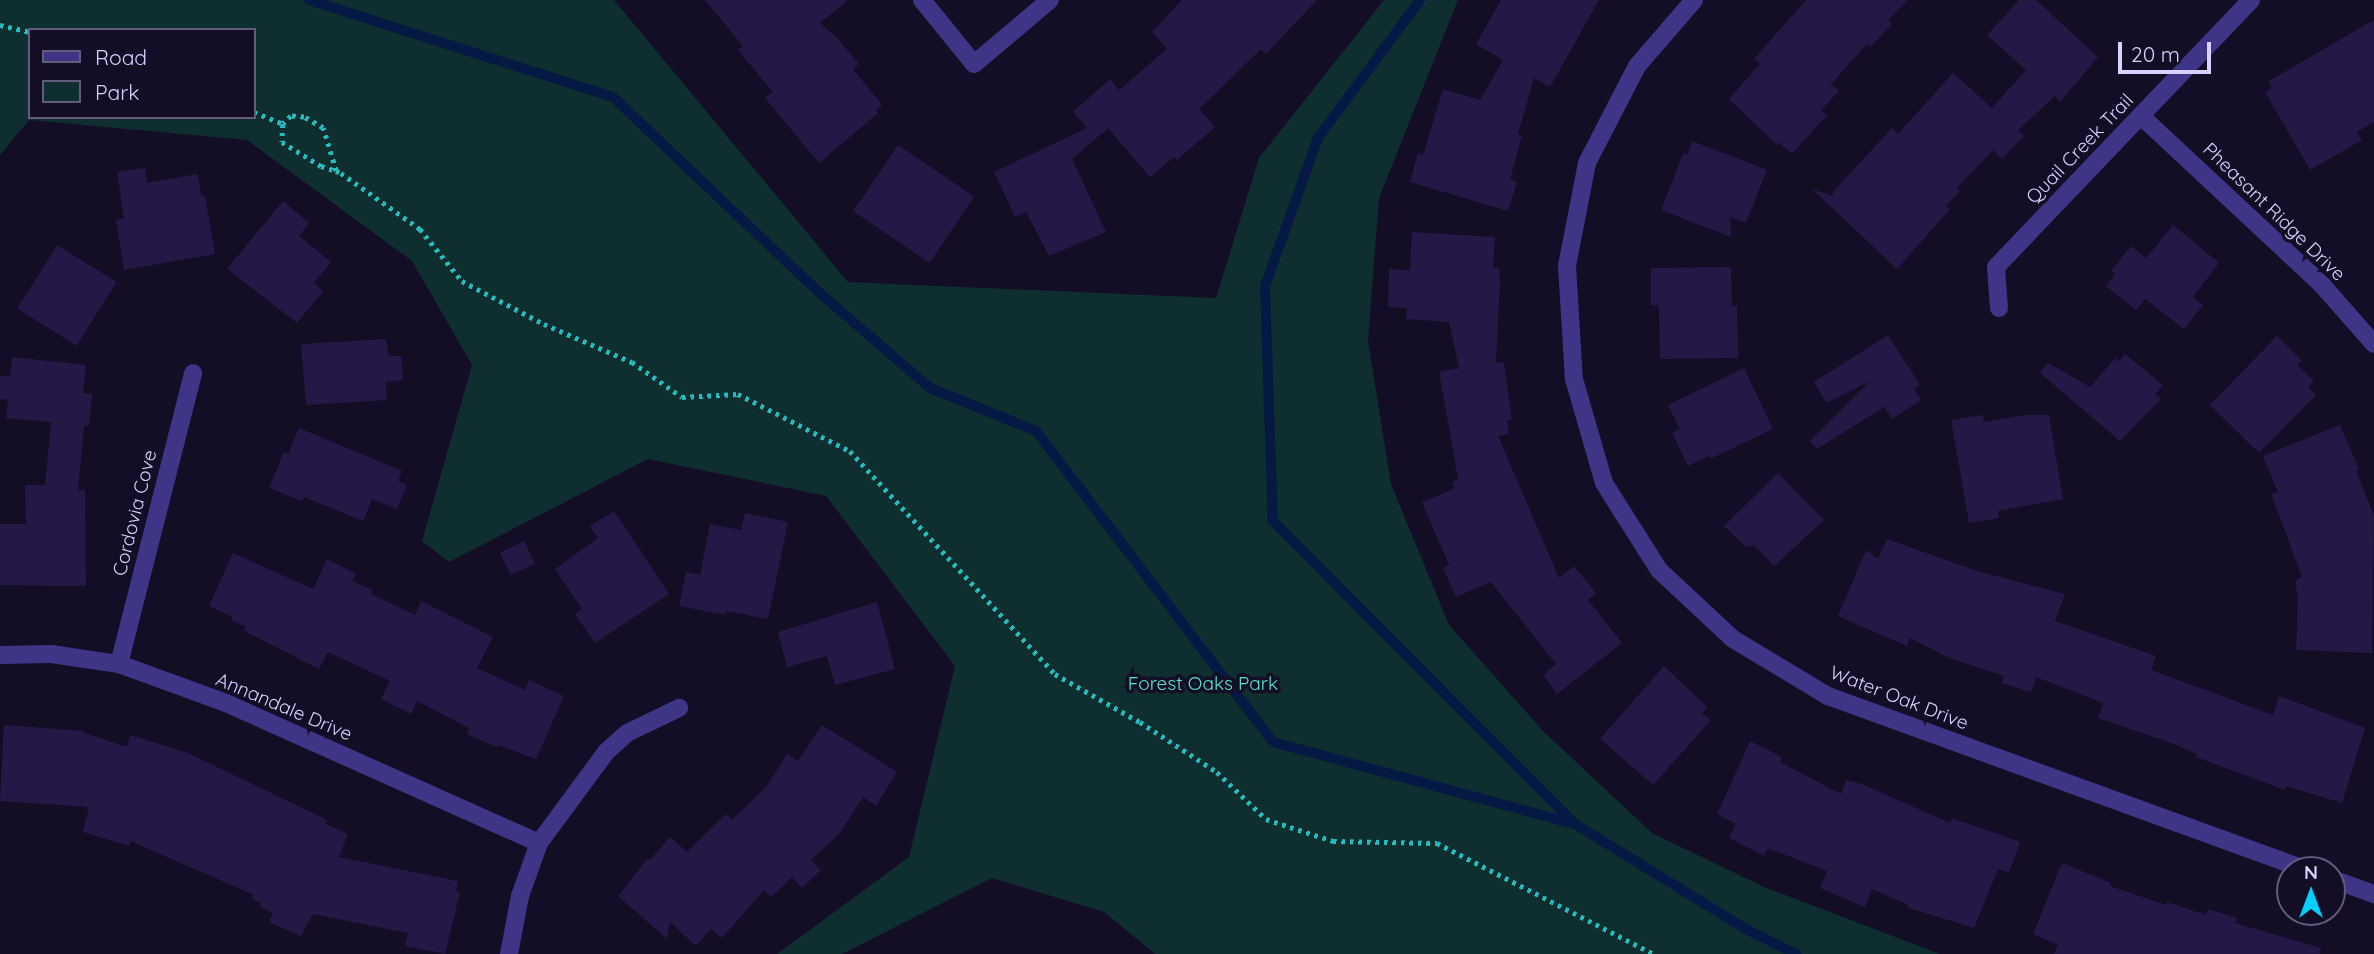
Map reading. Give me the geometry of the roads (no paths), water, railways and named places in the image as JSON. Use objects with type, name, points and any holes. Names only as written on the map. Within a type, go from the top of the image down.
[{"type":"street","points":[[922,0],[974,64],[1050,0]]},
{"type":"street","name":"Water Oak Drive","points":[[1694,0],[1637,66],[1587,163],[1567,266],[1573,379],[1604,483],[1659,570],[1733,639],[1828,696],[2276,859]]},
{"type":"street","name":"Quail Creek Trail","points":[[1999,309],[1996,267],[2251,0]]},
{"type":"street","name":"Pheasant Ridge Drive","points":[[2141,116],[2323,286],[2374,344]]},
{"type":"street","name":"Cordovia Cove","points":[[119,664],[193,373]]},
{"type":"street","name":"Annandale Drive","points":[[0,655],[51,654],[119,664],[226,703],[539,844]]},
{"type":"street","points":[[509,954],[520,896],[539,844],[606,752],[627,733],[680,708]]},
{"type":"street","points":[[2346,883],[2374,892]]},
{"type":"waterway","points":[[309,0],[613,97],[822,295],[930,388],[1036,431],[1273,742],[1575,824],[1746,929],[1796,954]]},
{"type":"waterway","points":[[1420,0],[1318,138],[1265,286],[1273,521],[1574,823]]},
{"type":"park label","name":"Forest Oaks Park","points":[[1203,684]]}]
